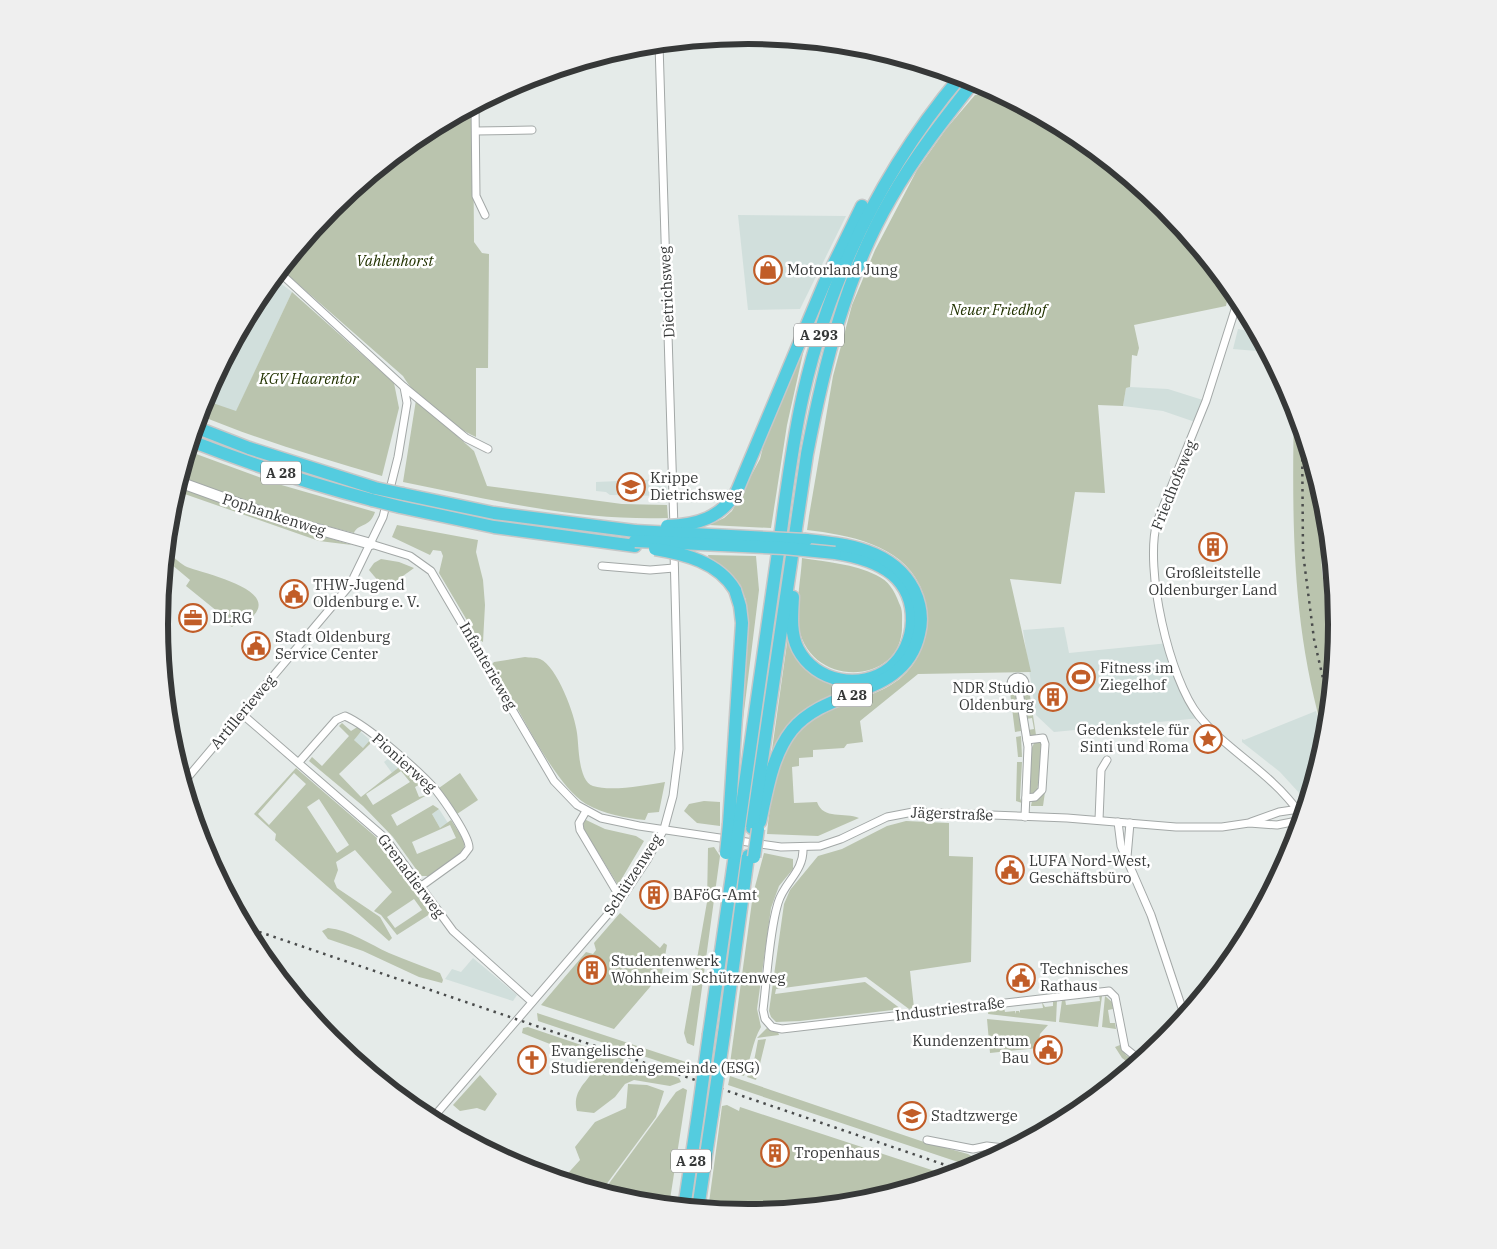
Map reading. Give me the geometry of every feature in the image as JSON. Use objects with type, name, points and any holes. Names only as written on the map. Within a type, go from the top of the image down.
[{"type":"highway","name":"A 293","points":[[734,825],[803,396],[824,320],[842,270],[871,207],[900,157],[956,83]]},
{"type":"highway","name":"A 293","points":[[755,828],[792,557],[818,397],[827,357],[848,291],[867,245],[891,198],[918,155],[969,87]]},
{"type":"highway","name":"A 28","points":[[635,536],[701,522],[715,515],[737,491],[845,239],[878,180],[900,157]]},
{"type":"highway","name":"A 28","points":[[202,430],[373,494]]},
{"type":"highway","name":"A 28","points":[[197,443],[309,483],[402,501],[478,525],[574,538]]},
{"type":"highway","name":"A 28","points":[[402,501],[608,528],[635,536],[702,562],[724,575],[735,590],[740,606],[742,623],[734,825],[720,905],[724,926],[685,1201]]},
{"type":"highway","name":"A 293","points":[[574,538],[635,536],[784,548],[836,548],[864,559],[891,574],[900,582],[910,601],[912,621],[905,650],[890,667],[868,678],[844,680],[831,678],[817,671],[798,649],[792,622],[795,575],[792,557]]},
{"type":"highway","name":"A 28","points":[[699,1203],[746,872],[751,856],[755,828],[774,764],[791,731],[811,712],[894,676],[909,659],[918,641],[920,606],[916,594],[902,572],[881,557],[836,548]]},
{"type":"street","name":"Dietrichsweg","points":[[659,51],[665,264],[673,451],[674,541]]},
{"type":"street","points":[[475,113],[476,196],[485,215]]},
{"type":"street","points":[[476,132],[532,130]]},
{"type":"street","points":[[284,277],[404,387],[466,438],[488,449]]},
{"type":"street","name":"Friedhofsweg","points":[[1235,309],[1201,414],[1157,522],[1152,541],[1153,568],[1159,605],[1174,663],[1181,683],[1196,712],[1226,743],[1274,783],[1297,809]]},
{"type":"street","name":"Artillerieweg","points":[[188,777],[346,591],[383,517],[398,457],[407,403],[404,387]]},
{"type":"street","name":"Pophankenweg","points":[[185,484],[281,519],[371,544]]},
{"type":"street","name":"Schützenweg","points":[[437,1114],[623,896],[664,828],[673,796],[679,749],[674,541]]},
{"type":"street","name":"Infanterieweg","points":[[371,544],[410,556],[424,565],[436,577],[554,781],[570,799],[586,810],[610,820],[664,828]]},
{"type":"street","points":[[602,566],[650,570],[674,568]]},
{"type":"street","points":[[1019,691],[1027,740],[1025,817]]},
{"type":"street","name":"Grenadierweg","points":[[242,714],[385,838],[453,931],[532,1002]]},
{"type":"street","name":"Pionierweg","points":[[299,762],[336,720],[345,716],[354,719],[434,788],[466,836],[469,848],[463,856],[420,887]]},
{"type":"street","points":[[1026,798],[1035,797],[1042,790],[1045,744],[1041,738],[1027,740]]},
{"type":"street","points":[[1099,820],[1101,770],[1107,760]]},
{"type":"street","name":"Jägerstraße","points":[[1249,823],[1279,812],[1297,809]]},
{"type":"street","points":[[586,810],[579,823],[580,830],[615,888],[623,896]]},
{"type":"street","name":"Jägerstraße","points":[[664,828],[803,848],[831,843],[878,820],[904,813],[1099,820],[1130,824],[1201,828],[1249,823],[1277,824],[1295,820]]},
{"type":"street","points":[[1118,822],[1118,840],[1127,857],[1162,946],[1183,1010]]},
{"type":"street","points":[[1127,857],[1130,824]]},
{"type":"street","name":"Industriestraße","points":[[803,848],[800,868],[783,892],[776,913],[763,1010],[769,1025],[782,1029],[1109,991],[1113,992],[1115,997],[1125,1048],[1136,1057]]},
{"type":"street","points":[[927,1140],[973,1149],[987,1146],[1000,1148]]},
{"type":"shaded area","points":[[738,215],[846,216],[800,309],[748,310]]},
{"type":"shaded area","points":[[280,283],[292,292],[236,412],[212,403],[246,334]]},
{"type":"shaded area","points":[[1238,329],[1249,331],[1260,351],[1233,349]]},
{"type":"shaded area","points":[[1126,388],[1168,389],[1206,401],[1198,423],[1163,411],[1123,406]]},
{"type":"shaded area","name":"Krippe Dietrichsweg","points":[[666,479],[667,496],[610,495],[606,492],[596,491],[596,482]]},
{"type":"shaded area","points":[[1064,627],[1069,653],[1169,643],[1178,676],[1201,718],[1054,732],[1036,715],[1023,630]]},
{"type":"shaded area","points":[[1316,711],[1320,724],[1303,796],[1280,772],[1242,742],[1242,739],[1244,740]]},
{"type":"shaded area","points":[[361,732],[370,740],[363,748],[353,739]]},
{"type":"shaded area","points":[[390,757],[398,768],[392,773],[384,762]]},
{"type":"shaded area","points":[[439,809],[448,823],[440,828],[432,814]]},
{"type":"shaded area","points":[[473,958],[517,995],[513,1001],[445,979],[452,969],[461,972]]},
{"type":"green space","name":"Neuer Friedhof","points":[[975,95],[985,95],[1039,122],[1102,164],[1131,188],[1159,214],[1209,271],[1228,297],[1226,306],[1134,325],[1139,348],[1137,356],[1132,355],[1130,387],[1126,388],[1123,406],[1098,405],[1105,493],[1075,492],[1061,584],[1010,579],[1031,672],[918,674],[860,721],[863,742],[847,744],[844,748],[813,750],[813,757],[799,758],[799,766],[792,767],[794,803],[817,802],[820,808],[829,813],[859,818],[818,836],[767,834],[775,781],[784,756],[797,733],[811,719],[828,710],[883,690],[899,679],[913,664],[926,635],[927,614],[925,600],[920,586],[900,560],[872,544],[839,535],[807,530],[833,376],[852,305],[875,250],[917,170],[946,129]]},
{"type":"green space","name":"Vahlenhorst","points":[[473,114],[474,242],[482,253],[489,254],[488,368],[476,368],[476,437],[455,426],[435,411],[417,395],[403,376],[286,274],[338,214],[366,188],[426,142]]},
{"type":"green space","name":"KGV Haarentor","points":[[292,292],[394,383],[399,408],[382,476],[267,441],[206,418],[212,403],[236,411]]},
{"type":"green space","points":[[806,340],[787,425],[771,528],[709,525],[724,518],[732,511],[760,459],[765,439]]},
{"type":"green space","points":[[416,400],[474,451],[487,486],[622,504],[667,505],[668,518],[634,518],[568,513],[403,482]]},
{"type":"green space","points":[[1294,426],[1309,474],[1318,511],[1322,572],[1329,617],[1328,662],[1320,722],[1314,699],[1300,616],[1296,574],[1293,490]]},
{"type":"green space","points":[[194,453],[278,484],[375,512],[370,521],[358,528],[354,533],[283,515],[186,480]]},
{"type":"green space","points":[[184,489],[280,523],[352,545],[319,541],[183,494]]},
{"type":"green space","points":[[397,525],[478,540],[476,552],[483,580],[485,605],[483,642],[478,639],[439,573],[443,556],[441,551],[433,550],[430,555],[392,537]]},
{"type":"green space","points":[[708,555],[756,556],[759,590],[736,776],[746,600],[732,575],[709,559]]},
{"type":"green space","points":[[172,556],[185,566],[219,577],[247,589],[256,597],[259,606],[253,616],[249,613],[232,627],[220,620],[223,616],[186,586],[190,580],[171,564]]},
{"type":"green space","points":[[802,558],[859,568],[881,577],[891,586],[901,608],[902,625],[898,645],[888,660],[872,669],[853,672],[835,669],[817,660],[805,644],[798,622]]},
{"type":"green space","points":[[381,559],[399,562],[414,568],[385,589],[369,570],[374,563]]},
{"type":"green space","points":[[788,636],[806,667],[868,683],[826,698],[805,710],[775,751],[772,750]]},
{"type":"green space","points":[[525,657],[538,658],[546,663],[559,681],[576,725],[582,770],[588,783],[601,788],[609,788],[665,782],[659,812],[648,813],[645,820],[607,813],[586,804],[560,778],[535,740],[492,664],[494,662]]},
{"type":"green space","points":[[1029,689],[1036,735],[1029,736],[1028,730],[1034,729],[1032,718],[1026,719],[1025,714],[1030,713],[1029,701],[1023,701],[1024,695]]},
{"type":"green space","points":[[1010,692],[1018,698],[1021,731],[1015,732]]},
{"type":"green space","points":[[342,723],[351,731],[359,726],[363,729],[354,740],[363,748],[370,740],[370,744],[339,774],[361,797],[403,764],[424,782],[415,787],[419,797],[427,795],[391,815],[397,826],[433,805],[439,809],[432,814],[440,828],[451,820],[465,842],[463,851],[431,876],[421,876],[393,837],[363,806],[309,761],[312,757],[322,766],[349,736],[339,726]],"holes":[[[401,771],[410,782],[373,805],[366,794]],[[450,825],[456,838],[417,854],[412,842]]]},
{"type":"green space","points":[[1021,736],[1022,757],[1018,757],[1016,737]]},
{"type":"green space","points":[[1035,741],[1043,741],[1037,793],[1030,795],[1030,752]]},
{"type":"green space","points":[[1017,762],[1022,762],[1020,798],[1022,803],[1016,801]]},
{"type":"green space","points":[[296,768],[377,838],[430,914],[397,935],[381,915],[374,911],[392,892],[355,850],[336,862],[338,870],[334,881],[337,888],[380,917],[392,938],[389,941],[275,840],[276,834],[254,814]],"holes":[[[294,773],[306,784],[269,825],[258,814]],[[319,799],[349,845],[337,853],[307,807]],[[414,899],[422,910],[395,928],[387,917]]]},
{"type":"green space","points":[[460,773],[478,800],[457,814],[439,788]]},
{"type":"green space","points":[[1045,792],[1043,806],[1031,806],[1032,801]]},
{"type":"green space","points":[[704,801],[720,802],[720,826],[697,823],[684,811],[689,804]]},
{"type":"green space","points":[[584,819],[605,829],[636,836],[644,841],[618,885],[583,828]]},
{"type":"green space","points":[[906,821],[949,823],[949,856],[973,857],[971,962],[910,971],[914,1008],[909,1009],[866,977],[776,989],[775,994],[865,982],[901,1009],[776,1022],[771,1017],[769,1011],[784,904],[790,890],[818,856],[842,849],[887,826]]},
{"type":"green space","points":[[714,847],[720,856],[694,1046],[687,1043],[684,1033],[707,902],[708,848]]},
{"type":"green space","points":[[764,853],[793,859],[793,869],[779,886],[771,908],[757,1009],[761,1027],[744,1076],[729,1071],[753,894]]},
{"type":"green space","points":[[620,913],[660,948],[664,943],[667,945],[662,973],[614,1029],[541,1005],[586,952],[593,954],[596,950],[594,943]]},
{"type":"green space","points":[[328,928],[352,934],[389,953],[440,973],[443,980],[442,983],[419,977],[363,951],[328,939],[322,931]]},
{"type":"green space","points":[[1099,995],[1102,996],[1098,1027],[1059,1022],[1062,1000],[1065,999],[1066,1005],[1100,1001]]},
{"type":"green space","points":[[1105,996],[1112,1002],[1113,1009],[1108,1010],[1110,1023],[1115,1023],[1116,1029],[1102,1027]]},
{"type":"green space","points":[[1057,1000],[1056,1022],[988,1014],[989,1008],[1004,1007],[1005,1012],[1015,1011],[1016,1014],[1016,1011],[1020,1013],[1020,1010],[1043,1008],[1042,1002],[1045,1007],[1053,1006],[1053,1001]]},
{"type":"green space","points":[[537,1013],[692,1064],[691,1072],[538,1021]]},
{"type":"green space","points":[[987,1019],[1048,1025],[1040,1034],[1038,1048],[990,1053]]},
{"type":"green space","points":[[528,1027],[679,1078],[681,1082],[670,1086],[634,1080],[625,1084],[615,1097],[594,1113],[577,1111],[576,1099],[578,1093],[594,1070],[591,1066],[555,1046],[522,1033],[523,1028]]},
{"type":"green space","points":[[767,1028],[778,1032],[779,1035],[757,1038]]},
{"type":"green space","points":[[766,1039],[756,1080],[747,1077],[754,1061],[758,1040]]},
{"type":"green space","points":[[1120,1045],[1126,1055],[1132,1060],[1129,1063],[1122,1058],[1115,1047]]},
{"type":"green space","points":[[480,1075],[497,1094],[485,1111],[477,1108],[460,1111],[453,1105]]},
{"type":"green space","points":[[730,1076],[921,1141],[968,1154],[976,1159],[963,1164],[728,1085]]},
{"type":"green space","points":[[628,1084],[647,1085],[664,1091],[656,1117],[605,1187],[566,1175],[580,1160],[575,1147],[595,1122],[626,1108]]},
{"type":"green space","points":[[683,1088],[687,1090],[670,1200],[606,1187],[676,1092]]},
{"type":"green space","points":[[727,1105],[739,1111],[740,1107],[939,1172],[862,1194],[824,1200],[786,1204],[709,1204],[722,1106]]},
{"type":"railway","points":[[1302,452],[1303,553],[1314,639],[1325,688]]},
{"type":"railway","points":[[256,931],[953,1168]]},
{"type":"place","name":"Motorland Jung","points":[[768,270]]},
{"type":"place","name":"Krippe Dietrichsweg","points":[[631,487]]},
{"type":"place","name":"Großleitstelle Oldenburger Land","points":[[1213,547]]},
{"type":"place","name":"THW-Jugend Oldenburg e. V.","points":[[294,594]]},
{"type":"place","name":"DLRG","points":[[193,618]]},
{"type":"place","name":"Stadt Oldenburg Service Center","points":[[256,646]]},
{"type":"place","name":"Fitness im Ziegelhof","points":[[1081,677]]},
{"type":"place","name":"NDR Studio Oldenburg","points":[[1053,697]]},
{"type":"place","name":"Gedenkstele für Sinti und Roma","points":[[1208,739]]},
{"type":"place","name":"LUFA Nord-West, Geschäftsbüro","points":[[1010,870]]},
{"type":"place","name":"BAFöG-Amt","points":[[654,895]]},
{"type":"place","name":"Studentenwerk Wohnheim Schützenweg","points":[[592,970]]},
{"type":"place","name":"Technisches Rathaus","points":[[1021,978]]},
{"type":"place","name":"Kundenzentrum Bau","points":[[1048,1050]]},
{"type":"place","name":"Evangelische Studierendengemeinde (ESG)","points":[[532,1060]]},
{"type":"place","name":"Stadtzwerge","points":[[912,1116]]},
{"type":"place","name":"Tropenhaus","points":[[775,1153]]}]
